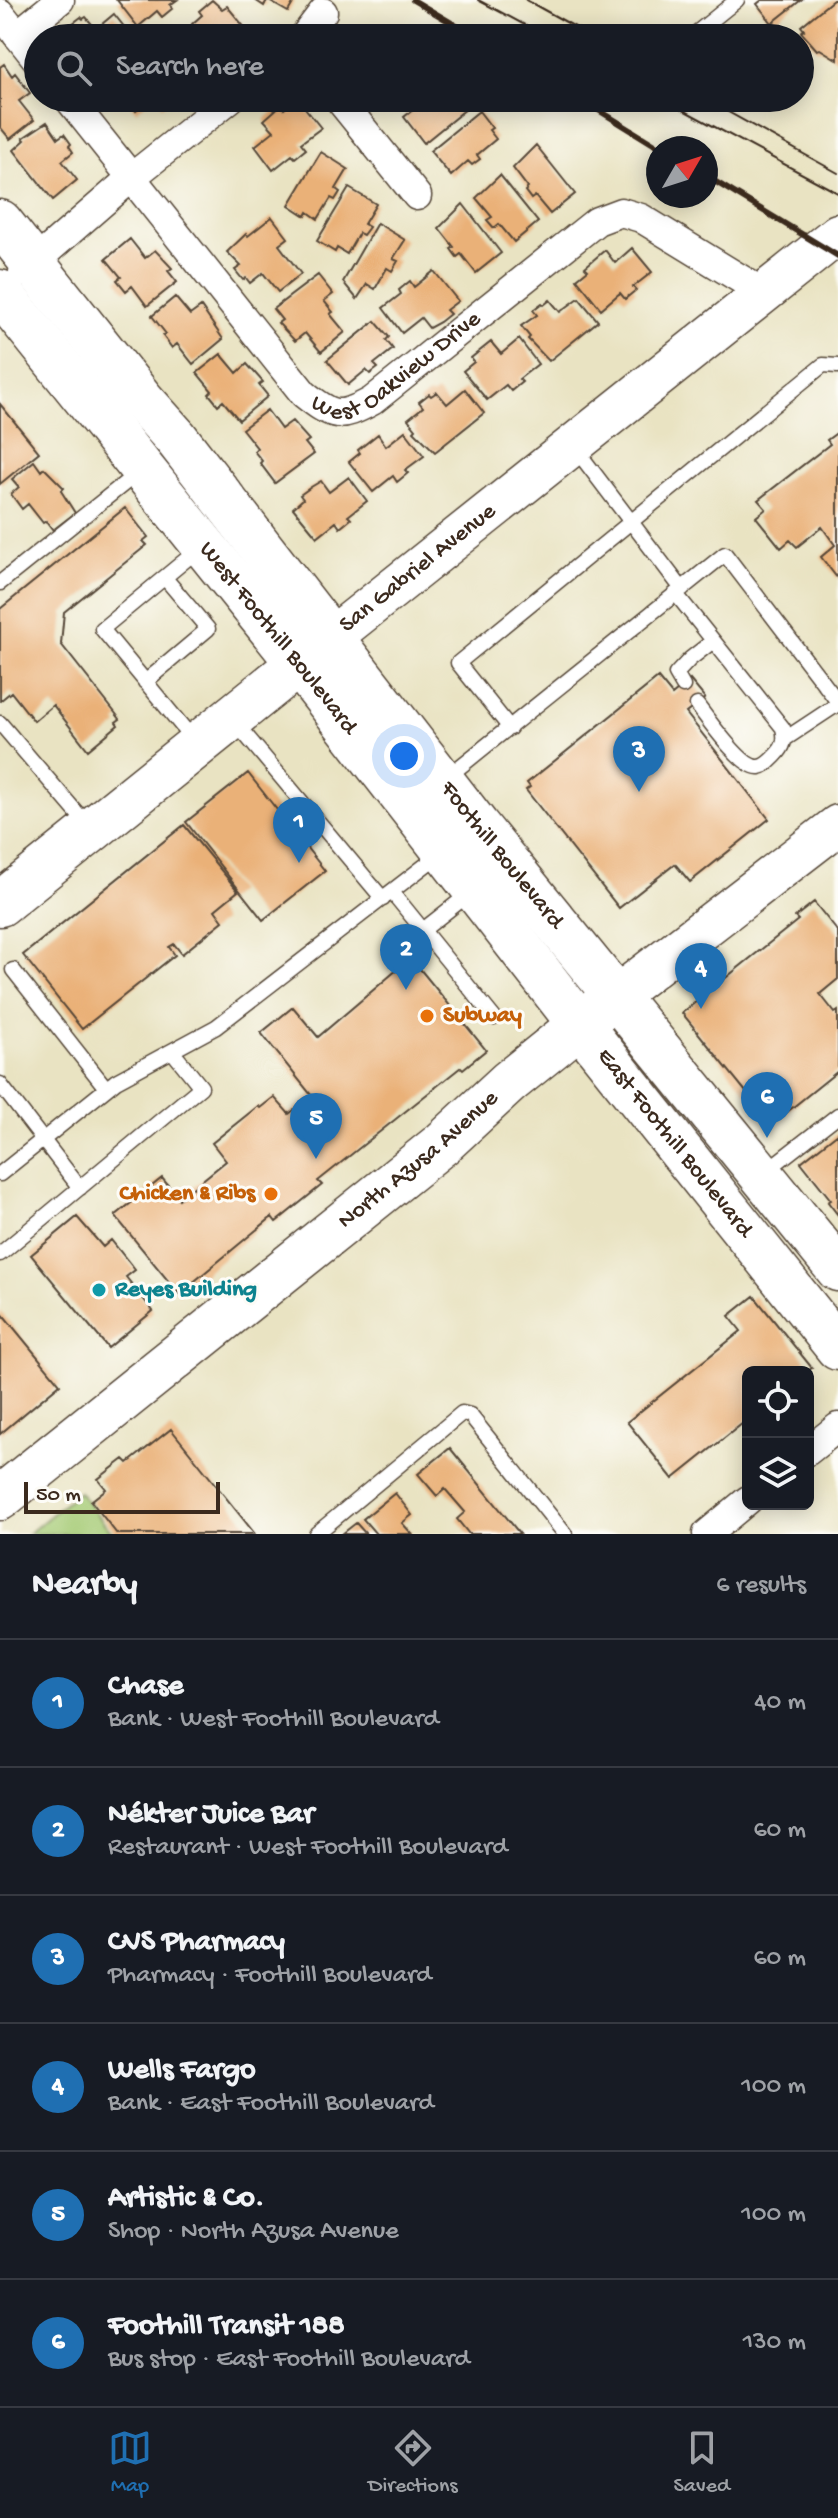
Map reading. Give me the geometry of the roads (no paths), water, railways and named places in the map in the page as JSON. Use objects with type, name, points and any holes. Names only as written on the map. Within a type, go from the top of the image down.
[{"type":"main road","name":"West Foothill Boulevard","points":[[0,222],[11,282],[142,469],[299,664],[580,1025]]},
{"type":"main road","name":"San Gabriel Avenue","points":[[0,904],[838,234]]},
{"type":"main road","name":"West Foothill Boulevard","points":[[11,282],[142,400],[176,438],[332,637]]},
{"type":"main road","name":"Foothill Boulevard","points":[[332,637],[442,781],[615,997]]},
{"type":"main road","name":"North Azusa Avenue","points":[[0,1498],[443,1143],[509,1082],[615,997],[831,835]]},
{"type":"main road","name":"East Foothill Boulevard","points":[[615,997],[838,1269]]},
{"type":"main road","name":"East Foothill Boulevard","points":[[580,1025],[838,1348]]},
{"type":"street","points":[[24,43],[9,24],[60,0]]},
{"type":"street","points":[[314,24],[323,12]]},
{"type":"street","name":"West Oakview Drive","points":[[79,112],[304,394],[327,412],[351,412],[372,401],[597,221],[621,212],[641,218],[762,292]]},
{"type":"street","points":[[11,282],[132,177],[213,112]]},
{"type":"street","points":[[349,112],[417,196]]},
{"type":"street","points":[[814,1446],[838,1427]]},
{"type":"street","points":[[707,1534],[742,1505]]},
{"type":"lane","points":[[707,24],[737,0]]},
{"type":"lane","points":[[510,728],[458,663],[823,365],[838,366]]},
{"type":"lane","points":[[572,444],[632,522],[713,641],[783,728],[785,739],[782,750],[764,766],[756,768],[744,762],[697,705]]},
{"type":"lane","points":[[0,583],[142,469]]},
{"type":"lane","points":[[197,744],[102,629],[203,545]]},
{"type":"lane","points":[[442,781],[725,554],[838,703],[785,739]]},
{"type":"lane","points":[[145,682],[208,629],[165,578]]},
{"type":"lane","points":[[683,686],[676,674],[713,641]]},
{"type":"lane","points":[[232,718],[388,896],[423,930],[494,1018]]},
{"type":"lane","points":[[0,723],[92,830]]},
{"type":"lane","points":[[0,1174],[106,1088],[216,1027],[444,851]]},
{"type":"lane","points":[[423,930],[475,890]]},
{"type":"lane","points":[[13,970],[106,1088]]},
{"type":"lane","points":[[0,1254],[201,1087],[172,1051]]},
{"type":"lane","points":[[0,1084],[80,1188]]},
{"type":"lane","points":[[762,1174],[838,1115]]},
{"type":"lane","points":[[316,1534],[462,1413],[470,1415],[565,1534]]},
{"type":"tram line","points":[[478,0],[523,24]]},
{"type":"tram line","points":[[526,0],[570,24]]},
{"type":"tram line","points":[[687,112],[838,193]]},
{"type":"tram line","points":[[728,112],[838,173]]},
{"type":"railway","points":[[413,0],[453,24]]},
{"type":"railway","points":[[602,112],[646,139]]},
{"type":"railway","points":[[718,183],[838,256]]},
{"type":"place","name":"CVS Pharmacy","points":[[639,792]]},
{"type":"place","name":"Chase","points":[[299,863]]},
{"type":"place","name":"Nékter Juice Bar","points":[[406,990]]},
{"type":"place","name":"Wells Fargo","points":[[701,1009]]},
{"type":"place","name":"Subway","points":[[427,1016]]},
{"type":"place","name":"Foothill Transit 188","points":[[767,1138]]},
{"type":"place","name":"Artistic & Co.","points":[[316,1159]]},
{"type":"place","name":"Chicken & Ribs","points":[[271,1194]]},
{"type":"place","name":"Reyes Building","points":[[99,1290]]}]
